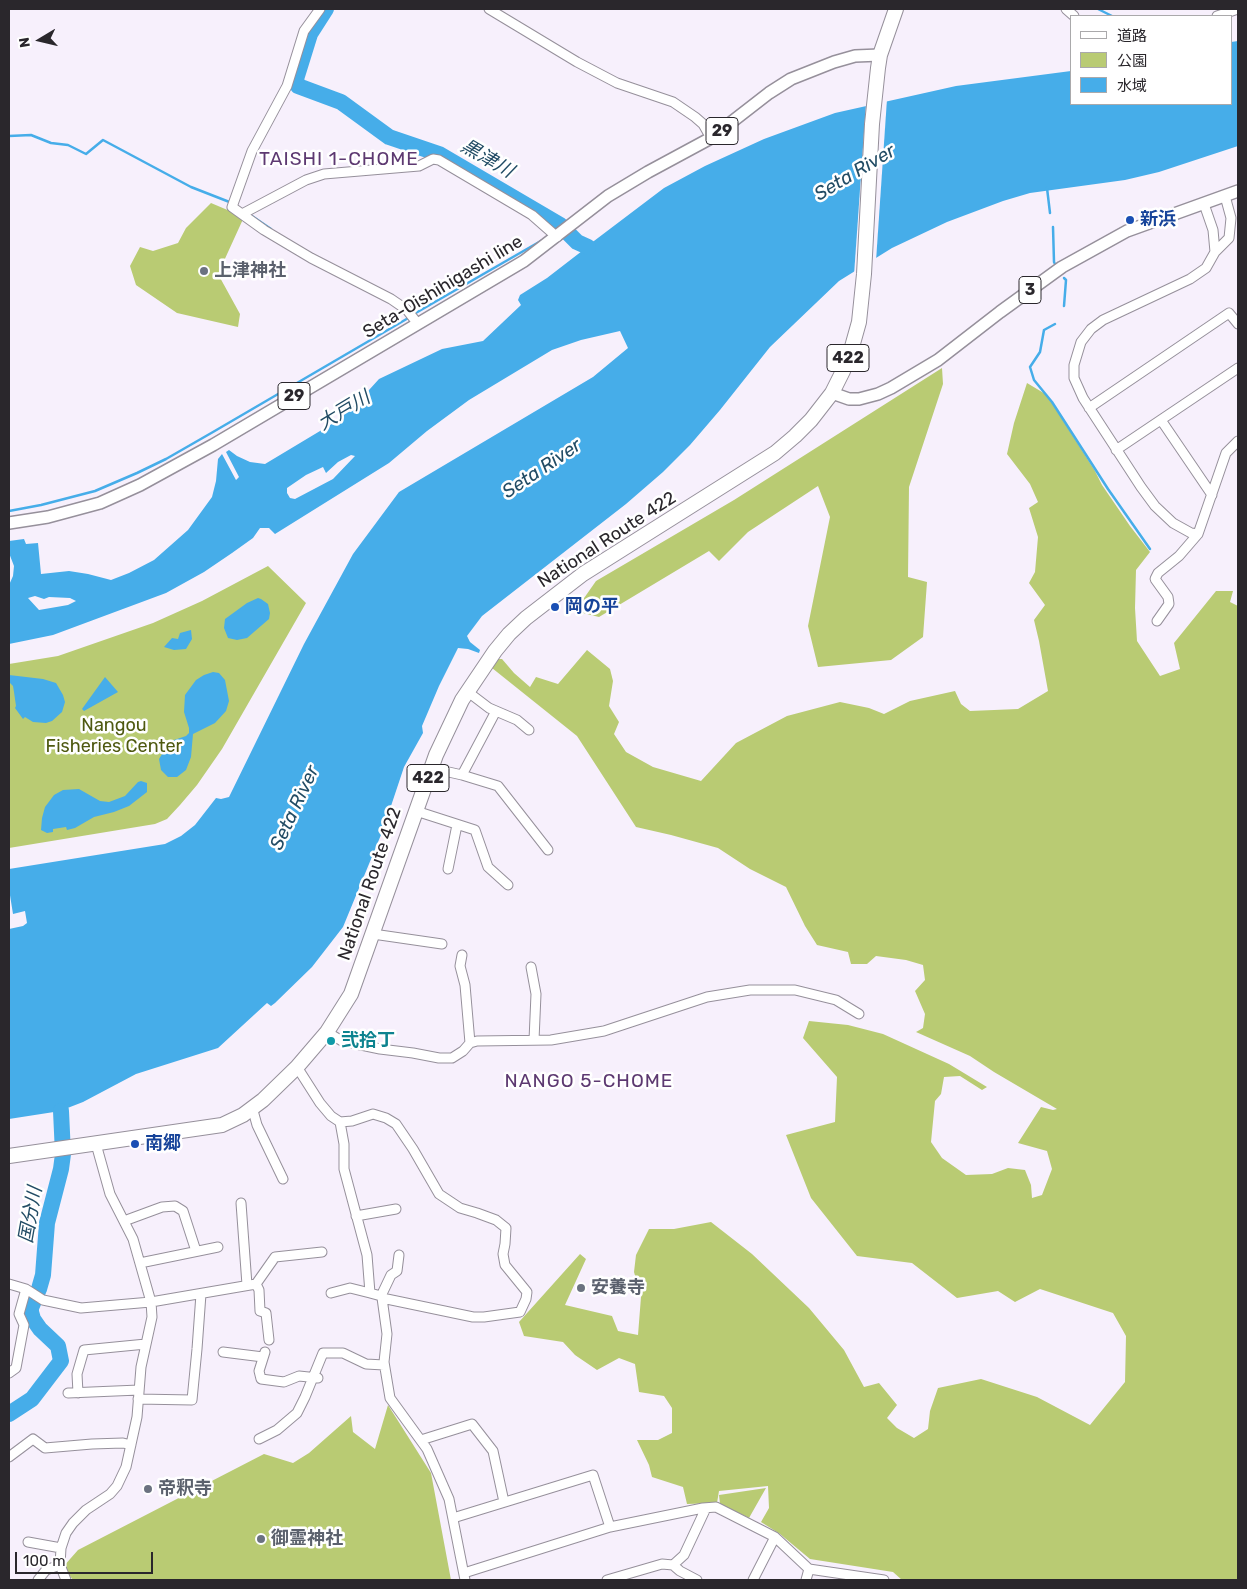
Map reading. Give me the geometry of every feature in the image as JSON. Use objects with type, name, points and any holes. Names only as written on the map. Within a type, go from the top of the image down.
[{"type":"highway","name":"422","points":[[832,392],[852,347],[858,322],[864,274],[876,85],[880,55],[896,9]]},
{"type":"highway","name":"National Route 422","points":[[9,1156],[222,1125],[263,1100],[297,1067],[327,1032],[351,994],[436,755],[468,692],[495,651],[526,618],[604,560],[775,452],[811,420],[832,392]]},
{"type":"main road","name":"Seta-Oishihigashi line","points":[[9,523],[48,518],[100,503],[140,485],[213,445],[524,261],[564,232],[608,196],[711,138],[769,93],[791,79],[855,56],[880,55]]},
{"type":"main road","name":"3","points":[[832,392],[849,399],[860,399],[891,388],[946,354],[1000,312],[1062,268],[1128,231],[1238,191]]},
{"type":"street","points":[[320,9],[304,30],[287,86],[252,151],[232,207],[311,258],[390,299],[407,310],[418,324]]},
{"type":"street","points":[[489,9],[576,62],[617,83],[673,102],[695,117],[711,138]]},
{"type":"street","points":[[1220,15],[1238,9]]},
{"type":"street","points":[[242,214],[306,180],[324,174],[419,166],[433,159],[439,160],[564,232]]},
{"type":"street","points":[[1198,534],[1190,533],[1173,523],[1156,506],[1082,398],[1074,378],[1074,364],[1081,342],[1091,329],[1103,320],[1190,279],[1206,268],[1214,252],[1229,238],[1231,218],[1225,196]]},
{"type":"street","points":[[1204,204],[1213,230],[1214,252]]},
{"type":"street","points":[[1089,408],[1098,400],[1229,314],[1238,324]]},
{"type":"street","points":[[1116,450],[1238,368]]},
{"type":"street","points":[[1161,420],[1212,495]]},
{"type":"street","points":[[1157,621],[1169,604],[1168,597],[1155,579],[1158,573],[1179,556],[1198,534],[1226,452],[1238,441]]},
{"type":"street","points":[[468,692],[496,711],[517,720],[528,730]]},
{"type":"street","points":[[462,775],[496,711]]},
{"type":"street","points":[[431,768],[498,786],[548,850]]},
{"type":"street","points":[[416,811],[475,830],[488,867],[508,885]]},
{"type":"street","points":[[448,869],[457,825]]},
{"type":"street","points":[[373,934],[442,944]]},
{"type":"street","points":[[462,955],[460,966],[465,985],[470,1043]]},
{"type":"street","points":[[531,967],[536,994],[534,1040]]},
{"type":"street","points":[[327,1032],[342,1041],[380,1049],[439,1058],[452,1058],[463,1051],[470,1043],[491,1040],[551,1040],[604,1031],[707,997],[750,990],[795,990],[836,1000],[859,1014]]},
{"type":"street","points":[[297,1067],[320,1103],[331,1116],[340,1122],[352,1121],[373,1114],[386,1118],[396,1124],[413,1149],[438,1194],[460,1208],[496,1220],[506,1228],[503,1254],[505,1266],[527,1292],[520,1312],[484,1317],[473,1317],[350,1288],[331,1294]]},
{"type":"street","points":[[252,1108],[257,1125],[284,1179]]},
{"type":"street","points":[[340,1122],[344,1144],[344,1169],[367,1255],[370,1292]]},
{"type":"street","points":[[66,1580],[60,1565],[61,1548],[66,1533],[86,1510],[110,1494],[117,1486],[126,1467],[137,1416],[141,1367],[152,1317],[151,1302],[133,1239],[110,1194],[96,1144]]},
{"type":"street","points":[[241,1203],[251,1285]]},
{"type":"street","points":[[124,1221],[162,1207],[175,1206],[183,1211],[196,1251]]},
{"type":"street","points":[[356,1216],[396,1209]]},
{"type":"street","points":[[140,1263],[218,1247]]},
{"type":"street","points":[[9,1284],[28,1291],[43,1300],[81,1308],[151,1302],[251,1285],[276,1257],[322,1252]]},
{"type":"street","points":[[399,1255],[396,1270],[391,1275],[382,1297],[387,1334],[384,1365],[390,1398],[427,1449],[449,1499],[465,1577],[610,1527],[716,1507],[775,1537],[809,1569],[866,1579],[884,1580]]},
{"type":"street","points":[[251,1285],[259,1290],[260,1311],[266,1313],[269,1340]]},
{"type":"street","points":[[9,1373],[16,1368],[24,1325],[19,1314],[28,1291]]},
{"type":"street","points":[[138,1399],[192,1400],[200,1294]]},
{"type":"street","points":[[78,1393],[77,1374],[84,1350],[146,1344]]},
{"type":"street","points":[[223,1352],[264,1355],[259,1371],[261,1379],[284,1382],[299,1376],[315,1378]]},
{"type":"street","points":[[259,1439],[277,1430],[292,1418],[301,1407],[315,1378],[323,1353],[343,1353],[366,1364],[384,1365]]},
{"type":"street","points":[[68,1393],[139,1390]]},
{"type":"street","points":[[421,1440],[472,1424],[493,1451],[504,1502]]},
{"type":"street","points":[[9,1457],[33,1439],[45,1448],[92,1444],[123,1443],[131,1445]]},
{"type":"street","points":[[453,1518],[593,1475],[610,1527]]},
{"type":"street","points":[[674,1565],[684,1555],[706,1508]]},
{"type":"street","points":[[753,1580],[775,1537]]},
{"type":"street","points":[[28,1542],[61,1548]]},
{"type":"street","points":[[608,1580],[662,1564],[674,1565],[695,1580]]},
{"type":"street","points":[[38,1580],[46,1570],[60,1565]]},
{"type":"street","points":[[806,1580],[809,1569]]},
{"type":"green space","points":[[211,203],[244,217],[218,274],[240,314],[238,327],[177,313],[136,285],[130,266],[140,247],[153,251],[178,243],[186,228]]},
{"type":"green space","points":[[942,368],[943,384],[909,487],[908,577],[927,582],[923,637],[891,660],[818,667],[808,626],[830,517],[818,486],[748,532],[719,561],[709,551],[599,617],[575,611],[596,581],[734,500]]},
{"type":"green space","points":[[1027,383],[1047,395],[1102,485],[1150,552],[1136,570],[1135,608],[1137,641],[1160,676],[1180,669],[1174,643],[1216,591],[1233,591],[1230,602],[1238,606],[1238,1580],[902,1580],[893,1572],[810,1559],[780,1534],[761,1522],[769,1508],[768,1486],[719,1491],[717,1503],[687,1504],[683,1487],[652,1477],[649,1465],[637,1440],[658,1440],[672,1433],[672,1408],[664,1396],[639,1392],[635,1364],[619,1358],[597,1370],[575,1355],[563,1342],[524,1336],[519,1322],[580,1254],[586,1259],[565,1305],[612,1316],[618,1331],[638,1335],[641,1297],[634,1272],[636,1255],[649,1229],[674,1229],[711,1222],[752,1254],[809,1308],[844,1350],[864,1387],[879,1383],[897,1405],[887,1418],[897,1428],[914,1438],[928,1429],[930,1411],[938,1388],[981,1379],[1037,1397],[1090,1425],[1125,1382],[1126,1336],[1113,1313],[1040,1289],[1015,1302],[998,1291],[957,1298],[912,1263],[857,1256],[811,1198],[786,1135],[835,1122],[837,1077],[803,1038],[809,1021],[848,1025],[883,1034],[949,1064],[987,1087],[982,1090],[960,1076],[944,1077],[941,1094],[935,1101],[931,1142],[942,1158],[966,1175],[992,1174],[1008,1168],[1025,1170],[1031,1185],[1032,1198],[1042,1195],[1052,1169],[1047,1151],[1018,1143],[1041,1107],[1057,1109],[970,1056],[916,1032],[923,1028],[925,1014],[915,991],[925,980],[923,965],[906,960],[876,956],[867,964],[851,964],[848,952],[817,945],[805,926],[786,887],[750,869],[718,848],[636,827],[577,736],[492,668],[495,659],[502,659],[530,687],[536,677],[558,684],[587,650],[610,669],[613,681],[609,706],[619,722],[614,734],[626,752],[653,767],[701,781],[736,743],[787,716],[840,702],[869,708],[884,714],[910,701],[955,691],[961,704],[970,711],[1018,709],[1048,691],[1034,620],[1045,605],[1029,583],[1035,572],[1038,537],[1029,508],[1038,502],[1030,484],[1007,454],[1014,423]]},
{"type":"green space","name":"Nangou Fisheries Center","points":[[268,566],[306,603],[222,749],[197,785],[180,805],[167,819],[155,824],[9,848],[9,664],[58,656],[153,623],[202,601]]},
{"type":"green space","points":[[388,1405],[431,1473],[451,1580],[73,1580],[63,1567],[78,1550],[264,1454],[293,1463],[309,1453],[351,1416],[353,1432],[375,1449]]},
{"type":"green space","points":[[766,1488],[749,1518],[720,1504],[719,1495]]},
{"type":"water","name":"Seta River","points":[[1238,41],[1238,146],[1159,172],[1125,180],[1030,193],[1003,201],[947,222],[892,248],[839,281],[770,347],[720,410],[690,445],[663,472],[626,504],[482,616],[467,636],[470,642],[480,650],[479,653],[458,648],[422,726],[423,733],[404,767],[383,830],[343,927],[312,967],[275,1003],[271,1006],[267,1003],[218,1048],[136,1074],[83,1102],[65,1109],[66,1130],[57,1133],[54,1112],[9,1119],[9,929],[23,926],[27,923],[25,911],[13,914],[9,889],[9,869],[165,844],[181,836],[195,825],[216,798],[229,797],[304,644],[353,554],[399,492],[593,377],[628,348],[620,331],[581,340],[552,350],[469,400],[427,431],[389,463],[275,534],[269,528],[260,528],[253,538],[232,553],[204,572],[166,593],[53,635],[9,644],[9,585],[13,576],[14,566],[9,553],[9,541],[24,539],[26,544],[38,543],[41,574],[69,571],[111,580],[129,573],[154,560],[188,530],[212,497],[218,459],[222,454],[236,480],[239,477],[226,452],[229,450],[250,462],[265,464],[335,422],[359,401],[379,379],[442,349],[483,341],[521,305],[518,300],[520,295],[547,278],[582,251],[570,236],[575,233],[590,244],[664,188],[705,166],[764,139],[835,113],[956,86],[1070,71],[1070,105],[1232,105],[1232,42]],"holes":[[[351,455],[355,456],[333,479],[295,499],[290,498],[287,493],[287,488],[306,475],[323,467],[326,473],[338,462]],[[35,596],[44,599],[49,597],[70,598],[76,601],[68,605],[39,610],[28,598]]]},
{"type":"water","points":[[258,598],[268,604],[269,619],[247,638],[237,640],[228,638],[224,628],[225,619],[247,603]]},
{"type":"water","points":[[191,630],[192,639],[186,649],[174,650],[164,647],[172,638],[178,639],[180,633]]},
{"type":"water","points":[[213,672],[219,673],[225,680],[229,701],[226,711],[215,723],[193,734],[191,757],[186,770],[177,777],[168,777],[161,770],[159,759],[167,746],[174,740],[189,733],[184,712],[185,695],[196,680]]},
{"type":"water","points":[[9,675],[43,679],[56,683],[65,702],[62,712],[52,721],[46,723],[33,722],[25,717],[23,719],[15,708],[13,686],[9,682]]},
{"type":"water","points":[[105,677],[118,692],[84,711],[82,709]]},
{"type":"water","points":[[141,781],[147,783],[147,792],[129,806],[94,817],[75,828],[67,830],[66,827],[53,829],[53,832],[47,833],[41,830],[45,807],[54,795],[63,790],[79,789],[100,801],[109,802],[125,796]]},
{"type":"pier","points":[[887,99],[876,261],[854,275],[866,104]]},
{"type":"waterway","name":"黒津川","points":[[326,9],[310,34],[296,79],[298,86],[341,102],[389,137],[439,154],[560,225],[577,242],[588,247]]},
{"type":"waterway","points":[[1098,9],[1110,15]]},
{"type":"waterway","points":[[9,136],[31,135],[51,143],[68,145],[86,154],[103,140],[191,187],[232,203]]},
{"type":"waterway","points":[[1047,188],[1050,213]]},
{"type":"waterway","points":[[249,214],[271,229]]},
{"type":"waterway","points":[[554,231],[560,225]]},
{"type":"waterway","points":[[1053,227],[1054,262],[1056,266]]},
{"type":"waterway","points":[[414,314],[546,238]]},
{"type":"waterway","points":[[1064,278],[1066,280],[1064,306]]},
{"type":"waterway","points":[[9,511],[95,491],[166,459],[410,317]]},
{"type":"waterway","points":[[1055,324],[1044,330],[1040,352],[1030,367],[1034,380],[1052,402],[1108,489],[1150,549]]},
{"type":"waterway","name":"国分川","points":[[9,1414],[32,1399],[61,1361],[58,1346],[40,1329],[33,1319],[31,1312],[43,1275],[47,1223],[61,1169],[63,1154],[61,1111]]},
{"type":"place","name":"新浜","points":[[1130,220]]},
{"type":"place","name":"上津神社","points":[[204,271]]},
{"type":"place","name":"岡の平","points":[[555,607]]},
{"type":"place","name":"弐拾丁","points":[[331,1041]]},
{"type":"place","name":"南郷","points":[[135,1144]]},
{"type":"place","name":"安養寺","points":[[581,1288]]},
{"type":"place","name":"帝釈寺","points":[[148,1489]]},
{"type":"place","name":"御霊神社","points":[[261,1539]]},
{"type":"district","name":"TAISHI 1-CHOME","points":[[339,160]]},
{"type":"district","name":"NANGO 5-CHOME","points":[[589,1082]]},
{"type":"water label","name":"大戸川","points":[[344,411]]}]
